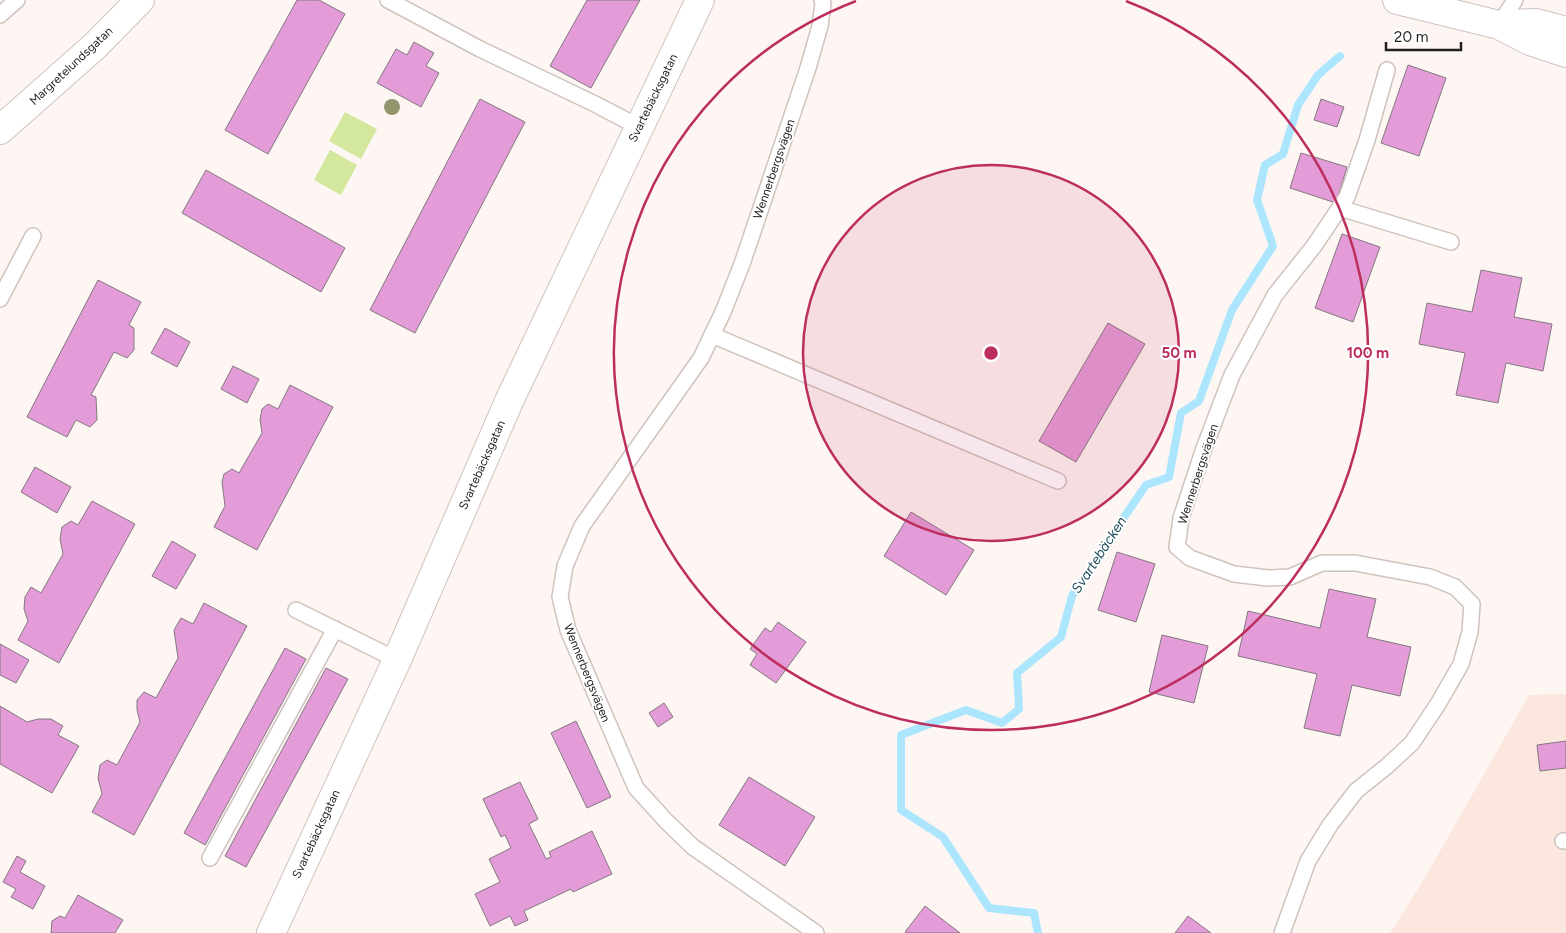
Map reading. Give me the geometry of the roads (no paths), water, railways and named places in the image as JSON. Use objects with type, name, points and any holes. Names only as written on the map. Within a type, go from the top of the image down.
[{"type":"street","name":"Margretelundsgatan","points":[[0,130],[96,45],[140,0]]},
{"type":"street","name":"Svartebäcksgatan","points":[[271,933],[397,660],[510,399],[700,0]]},
{"type":"street","points":[[1398,0],[1499,25],[1530,41],[1566,53]]},
{"type":"street","points":[[1499,25],[1536,24],[1566,31]]},
{"type":"lane","points":[[0,15],[17,0]]},
{"type":"lane","points":[[388,0],[480,49],[640,127]]},
{"type":"lane","name":"Wennerbergsvägen","points":[[808,931],[693,847],[636,788],[568,630],[560,598],[564,566],[582,526],[701,358],[723,312],[742,264],[808,68],[820,26],[822,0]]},
{"type":"lane","points":[[1499,25],[1515,0]]},
{"type":"lane","name":"Wennerbergsvägen","points":[[1282,933],[1308,860],[1330,825],[1356,791],[1412,743],[1438,704],[1461,664],[1470,632],[1472,604],[1455,587],[1430,577],[1355,563],[1322,564],[1290,577],[1268,578],[1234,574],[1190,558],[1177,547],[1181,518],[1203,451],[1232,375],[1275,294],[1314,246],[1347,197],[1367,140],[1386,70]]},
{"type":"lane","points":[[1340,208],[1451,242]]},
{"type":"lane","points":[[0,299],[33,236]]},
{"type":"lane","points":[[712,335],[1058,481]]},
{"type":"lane","points":[[296,610],[397,660]]},
{"type":"lane","points":[[210,858],[335,629]]},
{"type":"waterway","name":"Svartebäcken","points":[[1038,933],[1034,913],[989,908],[943,837],[901,810],[901,735],[966,710],[1002,723],[1019,709],[1017,673],[1061,637],[1072,596],[1146,485],[1169,477],[1181,413],[1199,401],[1232,310],[1273,246],[1257,200],[1265,165],[1283,154],[1298,105],[1318,75],[1340,56]]}]
